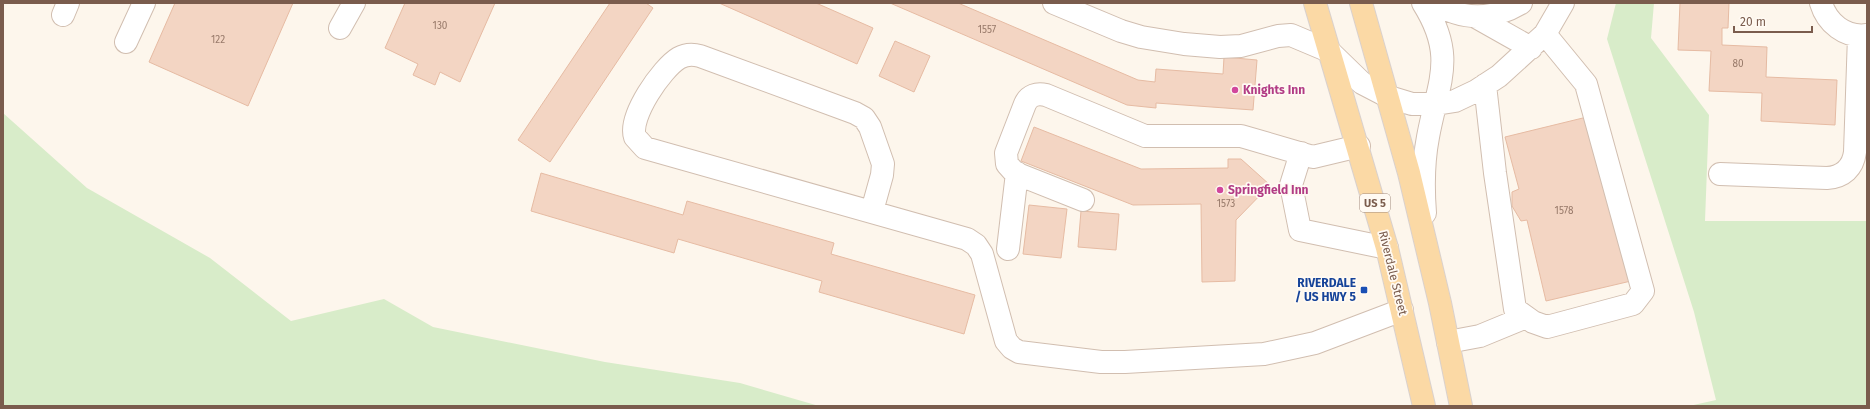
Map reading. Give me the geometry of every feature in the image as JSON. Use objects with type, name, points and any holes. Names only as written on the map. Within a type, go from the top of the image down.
[{"type":"main road","name":"Riverdale Street","points":[[1315,3],[1387,248],[1424,406]]},
{"type":"main road","points":[[1361,3],[1389,97],[1429,254],[1461,406]]},
{"type":"street","points":[[126,42],[144,3]]},
{"type":"street","points":[[340,28],[354,3]]},
{"type":"street","points":[[1054,3],[1121,31],[1161,41],[1220,47],[1241,46],[1278,36],[1291,35],[1329,51],[1362,83],[1389,97],[1412,104],[1436,104],[1455,101],[1499,76],[1538,41],[1563,3]]},
{"type":"street","points":[[1424,3],[1434,19],[1442,45],[1444,61],[1428,136],[1422,186],[1429,254]]},
{"type":"street","points":[[1435,3],[1452,12],[1476,17],[1538,41],[1586,84],[1643,291],[1633,304],[1547,327],[1533,322],[1515,309],[1495,173],[1485,85]]},
{"type":"street","points":[[1476,17],[1506,11],[1521,3]]},
{"type":"street","points":[[1720,174],[1827,178],[1839,176],[1849,169],[1852,164],[1855,152],[1863,36],[1840,30],[1830,22],[1823,11],[1821,3]]},
{"type":"street","points":[[872,211],[882,174],[883,164],[870,127],[864,118],[856,113],[692,54],[680,58],[656,80],[634,123],[634,138],[644,148],[967,239],[976,245],[982,254],[1006,341],[1012,348],[1028,354],[1101,362],[1264,354],[1315,343],[1402,310]]},
{"type":"street","points":[[1083,200],[1012,171],[1007,164],[1006,152],[1027,100],[1038,94],[1046,95],[1145,136],[1241,136],[1301,153],[1318,156],[1358,146]]},
{"type":"street","points":[[1301,153],[1292,185],[1300,230],[1387,248]]},
{"type":"street","points":[[1008,249],[1017,173]]},
{"type":"street","points":[[1448,342],[1480,336],[1526,317]]},
{"type":"green space","points":[[1616,3],[1654,3],[1651,38],[1709,115],[1705,221],[1867,221],[1867,406],[1689,406],[1716,400],[1694,312],[1607,39]]},
{"type":"green space","points":[[3,113],[87,188],[210,258],[291,321],[384,299],[433,327],[605,362],[740,383],[819,406],[3,406]]},
{"type":"building","points":[[175,3],[293,3],[248,106],[149,62]]},
{"type":"building","points":[[405,3],[495,3],[460,82],[440,72],[435,85],[413,75],[418,64],[385,48]]},
{"type":"building","points":[[610,3],[646,3],[653,8],[550,162],[518,140]]},
{"type":"building","points":[[719,3],[816,3],[873,28],[857,64]]},
{"type":"building","points":[[890,3],[958,3],[1138,80],[1155,82],[1156,69],[1223,74],[1224,57],[1257,60],[1253,110],[1156,103],[1156,108],[1127,105]]},
{"type":"building","points":[[1680,3],[1729,3],[1728,28],[1722,28],[1722,45],[1767,47],[1766,77],[1837,80],[1835,125],[1761,121],[1762,93],[1709,91],[1711,51],[1678,50]]},
{"type":"building","points":[[895,41],[930,56],[914,92],[879,76]]},
{"type":"building","points":[[1591,116],[1631,281],[1546,301],[1527,220],[1521,221],[1512,206],[1512,192],[1519,189],[1505,137]]},
{"type":"building","points":[[1034,127],[1141,169],[1228,168],[1228,159],[1241,159],[1270,185],[1236,220],[1235,281],[1202,282],[1201,204],[1133,205],[1021,161]]},
{"type":"building","points":[[541,173],[683,215],[687,201],[834,243],[831,254],[975,295],[964,334],[819,292],[822,281],[678,239],[674,253],[531,211]]},
{"type":"building","points":[[1029,205],[1067,209],[1061,258],[1023,254]]},
{"type":"building","points":[[1081,211],[1119,214],[1116,250],[1078,247]]},
{"type":"place","name":"Knights Inn","points":[[1235,90]]},
{"type":"place","name":"Springfield Inn","points":[[1220,190]]},
{"type":"place","name":"RIVERDALE / US HWY 5","points":[[1364,290]]}]
